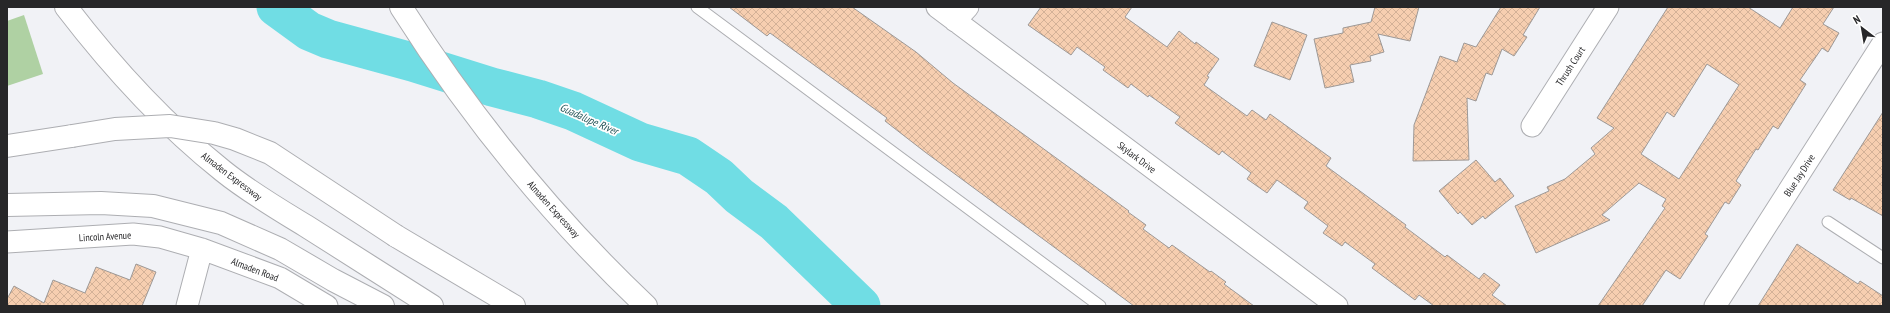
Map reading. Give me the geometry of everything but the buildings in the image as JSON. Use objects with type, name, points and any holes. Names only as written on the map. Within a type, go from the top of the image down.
[{"type":"main road","name":"Almaden Expressway","points":[[66,7],[116,69],[192,145],[224,172],[432,306]]},
{"type":"main road","name":"Almaden Expressway","points":[[404,13],[469,107],[525,177],[612,273],[646,306]]},
{"type":"main road","points":[[7,146],[142,126],[170,126],[214,133],[234,139],[270,153],[396,236],[514,306]]},
{"type":"main road","points":[[7,204],[101,202],[153,206],[221,223],[280,249],[333,280],[383,306]]},
{"type":"street","name":"Skylark Drive","points":[[937,7],[961,14],[1337,306]]},
{"type":"street","name":"Thrush Court","points":[[1532,126],[1608,7]]},
{"type":"street","name":"Blue Jay Drive","points":[[1715,306],[1883,43]]},
{"type":"street","name":"Lincoln Avenue","points":[[7,242],[133,234],[160,237],[202,249]]},
{"type":"street","points":[[188,306],[202,249]]},
{"type":"street","name":"Almaden Road","points":[[202,249],[280,278],[327,306]]},
{"type":"lane","points":[[697,7],[1100,306]]},
{"type":"lane","points":[[1828,222],[1883,258]]},
{"type":"green space","points":[[24,15],[43,74],[7,86],[7,21]]},
{"type":"waterway","name":"Guadalupe River","points":[[276,7],[309,31],[328,39],[538,99],[573,111],[640,142],[688,156],[719,177],[739,196],[774,222],[861,306]]}]
